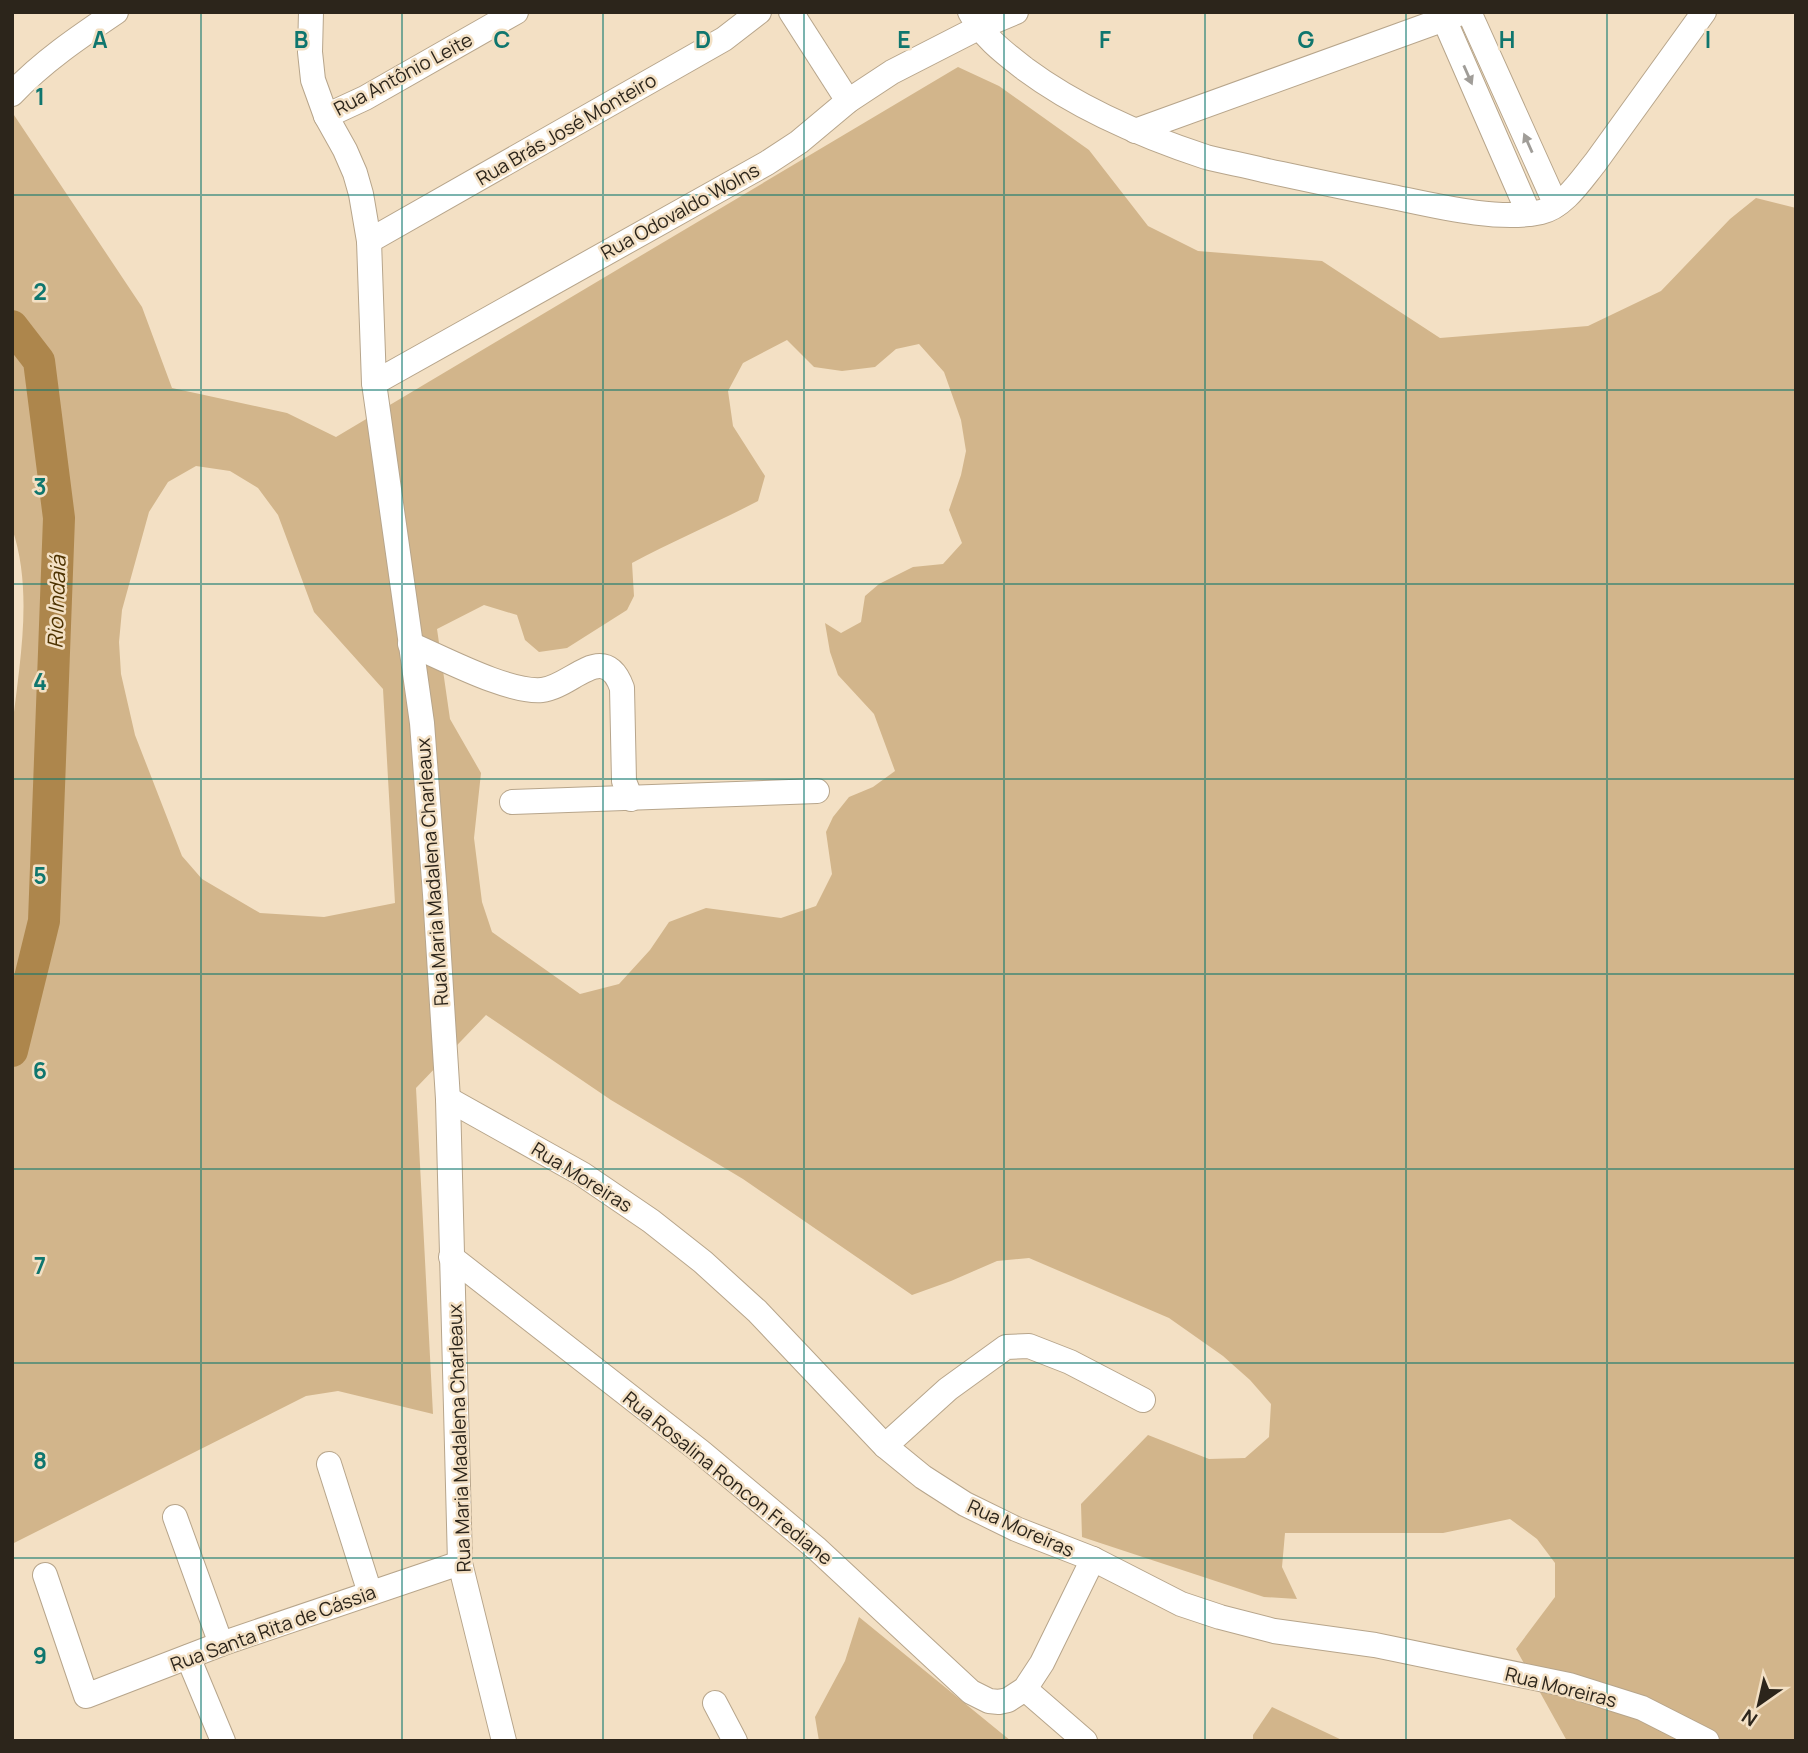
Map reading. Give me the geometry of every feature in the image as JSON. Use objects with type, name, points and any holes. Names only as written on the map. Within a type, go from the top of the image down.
[{"type":"street","points":[[12,94],[28,77],[116,12]]},
{"type":"street","name":"Rua Maria Madalena Charleaux","points":[[311,12],[310,52],[313,80],[326,116],[355,173],[369,241],[374,383],[422,723],[435,894],[448,1098],[460,1563],[504,1741]]},
{"type":"street","name":"Rua Antônio Leite","points":[[326,116],[365,98],[516,12]]},
{"type":"street","name":"Rua Brás José Monteiro","points":[[369,241],[724,39],[759,12]]},
{"type":"street","points":[[791,12],[848,101]]},
{"type":"street","name":"Rua Odovaldo Wolns","points":[[374,383],[766,163],[799,142],[848,101],[974,20],[1016,12]]},
{"type":"street","points":[[974,20],[1002,51],[1072,101],[1135,131],[1208,157],[1453,209],[1491,214],[1530,214],[1556,205],[1595,163],[1704,12]]},
{"type":"street","points":[[1135,131],[1454,14]]},
{"type":"street","points":[[1454,14],[1556,205]]},
{"type":"street","points":[[1454,14],[1530,214]]},
{"type":"street","points":[[410,644],[489,678],[532,690],[545,690],[599,664],[609,668],[618,677],[622,688],[624,781],[631,799]]},
{"type":"street","points":[[512,802],[817,791]]},
{"type":"street","name":"Rua Moreiras","points":[[448,1098],[582,1174],[652,1221],[757,1311],[885,1446],[923,1477],[965,1504],[1093,1559],[1181,1604],[1220,1617],[1274,1631],[1375,1645],[1569,1685],[1642,1708],[1707,1741]]},
{"type":"street","name":"Rua Rosalina Roncon Frediane","points":[[452,1257],[701,1452],[807,1540],[971,1692],[989,1701],[999,1702],[1009,1700],[1025,1689]]},
{"type":"street","points":[[885,1446],[948,1389],[1006,1347],[1029,1346],[1070,1362],[1143,1400]]},
{"type":"street","points":[[328,1464],[370,1593]]},
{"type":"street","points":[[176,1517],[221,1644]]},
{"type":"street","points":[[1085,1741],[1025,1689],[1042,1663],[1093,1559]]},
{"type":"street","name":"Rua Santa Rita de Cássia","points":[[45,1575],[86,1696],[221,1644],[460,1563]]},
{"type":"street","points":[[188,1657],[223,1741]]},
{"type":"street","points":[[715,1703],[734,1741]]},
{"type":"shaded area","points":[[958,67],[999,86],[1089,150],[1148,226],[1198,251],[1322,261],[1440,338],[1588,326],[1661,291],[1730,219],[1756,198],[1796,208],[1796,1741],[1567,1741],[1516,1649],[1555,1597],[1555,1563],[1537,1539],[1510,1519],[1443,1533],[1285,1533],[1282,1567],[1297,1599],[1264,1597],[1082,1537],[1081,1504],[1148,1435],[1209,1459],[1245,1458],[1269,1437],[1271,1404],[1250,1380],[1223,1356],[1169,1318],[1029,1258],[997,1261],[912,1295],[743,1179],[611,1100],[486,1015],[416,1088],[433,1414],[338,1391],[306,1396],[12,1544],[12,730],[24,603],[19,553],[12,528],[12,112],[142,307],[172,388],[287,413],[336,437]],"holes":[[[787,340],[814,367],[842,371],[875,367],[896,349],[919,344],[944,372],[961,420],[966,451],[949,510],[962,543],[943,564],[913,567],[879,584],[865,596],[861,622],[841,633],[825,623],[830,652],[838,675],[874,714],[895,771],[873,787],[849,797],[833,817],[826,832],[832,874],[816,906],[781,918],[706,908],[669,922],[650,950],[619,984],[580,994],[492,932],[482,902],[474,838],[481,773],[450,719],[437,629],[484,605],[517,615],[525,640],[539,652],[567,648],[627,610],[634,596],[632,563],[758,501],[765,476],[733,426],[728,391],[743,363]],[[196,466],[230,471],[258,488],[278,515],[314,612],[383,689],[395,903],[324,917],[260,913],[202,879],[182,856],[135,735],[121,674],[119,642],[122,610],[149,512],[168,482]]]},
{"type":"shaded area","points":[[859,1617],[1011,1741],[819,1741],[815,1717],[845,1661]]},
{"type":"shaded area","points":[[1272,1707],[1344,1741],[1253,1741],[1253,1735]]},
{"type":"waterway","name":"Rio Indaiá","points":[[12,326],[39,361],[59,518],[44,921],[12,1051]]}]
